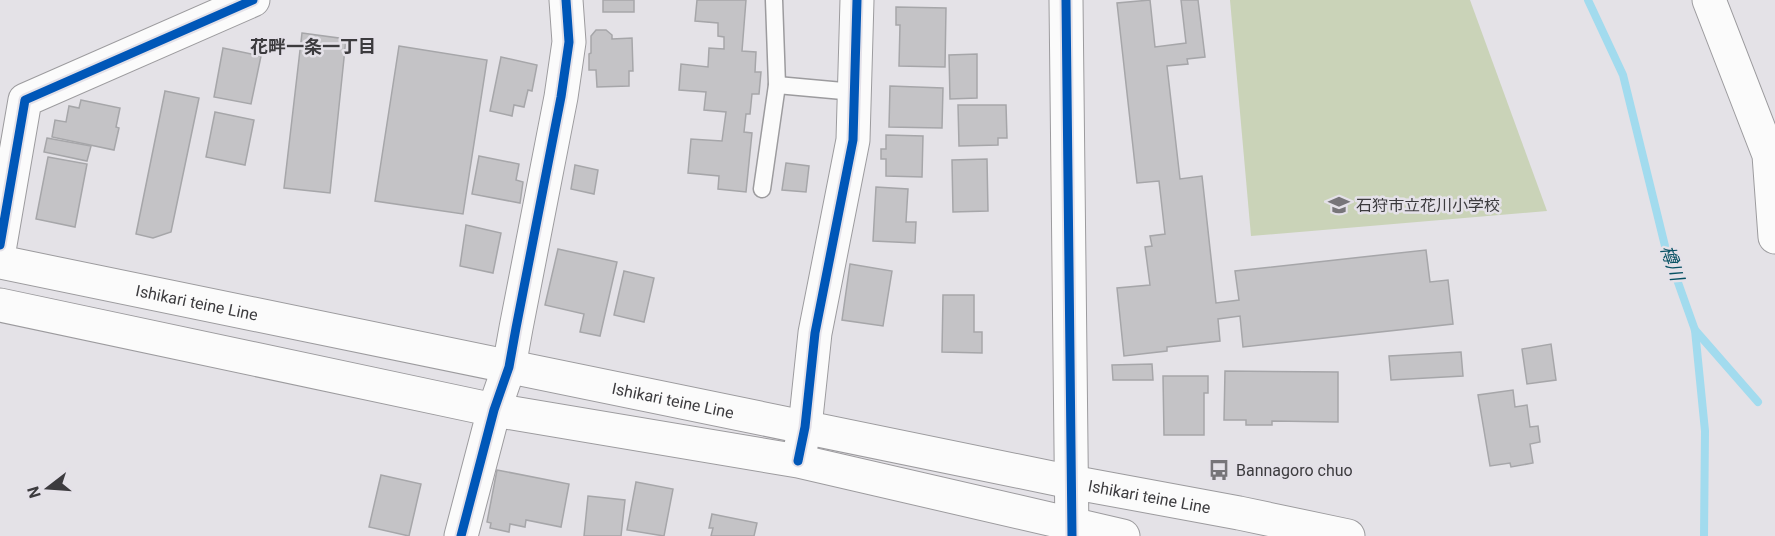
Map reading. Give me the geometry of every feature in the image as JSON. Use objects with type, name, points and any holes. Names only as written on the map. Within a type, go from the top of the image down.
[{"type":"main road","points":[[0,245],[26,100],[253,0]]},
{"type":"main road","points":[[461,536],[494,410],[509,367],[561,97],[569,42],[566,0]]},
{"type":"main road","points":[[798,460],[805,427],[815,333],[853,140],[856,0]]},
{"type":"main road","points":[[1066,0],[1072,531]]},
{"type":"main road","points":[[1708,0],[1769,155],[1775,237]]},
{"type":"main road","name":"Ishikari teine Line","points":[[0,262],[1071,482],[1348,536]]},
{"type":"main road","points":[[0,305],[494,410],[798,460],[1072,531],[1123,536]]},
{"type":"lane","points":[[762,189],[777,85],[774,0]]},
{"type":"lane","points":[[777,85],[854,92]]},
{"type":"green space","points":[[1230,0],[1470,0],[1547,211],[1251,236]]},
{"type":"building","points":[[603,0],[634,0],[634,12],[603,12]]},
{"type":"building","points":[[697,0],[746,0],[742,51],[756,52],[755,72],[761,72],[759,94],[752,94],[750,114],[746,114],[744,132],[752,133],[746,192],[718,189],[719,176],[688,173],[691,139],[722,141],[726,112],[704,110],[706,92],[679,90],[681,64],[708,67],[709,48],[724,49],[724,37],[718,36],[718,23],[695,21]]},
{"type":"building","points":[[1150,0],[1155,47],[1186,43],[1181,0],[1198,0],[1205,57],[1187,59],[1188,64],[1167,66],[1180,179],[1202,176],[1216,303],[1239,300],[1235,271],[1426,250],[1430,282],[1448,280],[1453,324],[1243,347],[1240,316],[1218,319],[1220,341],[1167,347],[1167,351],[1124,356],[1117,288],[1150,285],[1145,247],[1152,246],[1150,236],[1165,234],[1159,181],[1137,183],[1117,3]]},
{"type":"building","points":[[896,7],[946,8],[945,67],[899,66],[900,25],[896,25]]},
{"type":"building","points":[[596,30],[606,30],[612,35],[612,39],[632,38],[633,71],[629,71],[629,86],[597,87],[596,70],[589,70],[591,36]]},
{"type":"building","points":[[302,33],[346,39],[330,193],[284,188]]},
{"type":"building","points":[[399,46],[487,60],[463,214],[375,201]]},
{"type":"building","points":[[223,48],[261,56],[251,104],[214,97]]},
{"type":"building","points":[[977,54],[977,98],[950,99],[949,55]]},
{"type":"building","points":[[501,57],[537,65],[532,91],[528,90],[524,107],[514,105],[512,116],[490,111]]},
{"type":"building","points":[[890,86],[943,88],[942,128],[889,127]]},
{"type":"building","points":[[165,91],[199,98],[171,232],[153,238],[136,234]]},
{"type":"building","points":[[81,100],[120,108],[116,127],[119,128],[114,150],[52,137],[55,120],[66,122],[69,106],[79,108]]},
{"type":"building","points":[[958,105],[1006,105],[1007,138],[998,138],[998,145],[959,146]]},
{"type":"building","points":[[215,112],[254,120],[245,165],[206,157]]},
{"type":"building","points":[[886,135],[923,136],[922,177],[886,176],[886,159],[881,159],[881,149],[886,149]]},
{"type":"building","points":[[47,138],[91,146],[87,161],[44,152]]},
{"type":"building","points":[[479,156],[519,164],[516,180],[523,182],[520,203],[472,194]]},
{"type":"building","points":[[48,157],[87,164],[75,227],[36,219]]},
{"type":"building","points":[[987,159],[988,211],[953,212],[952,160]]},
{"type":"building","points":[[786,163],[809,166],[806,192],[782,190]]},
{"type":"building","points":[[575,165],[598,170],[594,194],[571,189]]},
{"type":"building","points":[[876,187],[908,189],[906,222],[916,222],[915,243],[873,241]]},
{"type":"building","points":[[466,225],[501,233],[493,273],[460,266]]},
{"type":"building","points":[[558,249],[617,262],[600,336],[580,332],[584,314],[545,305]]},
{"type":"building","points":[[850,264],[892,271],[883,326],[842,320]]},
{"type":"building","points":[[624,271],[654,278],[644,322],[614,315]]},
{"type":"building","points":[[943,295],[974,295],[974,332],[982,332],[982,353],[942,352]]},
{"type":"building","points":[[1551,344],[1556,380],[1527,384],[1522,349]]},
{"type":"building","points":[[1461,352],[1463,376],[1391,380],[1389,356]]},
{"type":"building","points":[[1152,364],[1153,380],[1113,380],[1112,365]]},
{"type":"building","points":[[1225,371],[1338,372],[1338,422],[1272,421],[1272,425],[1246,425],[1246,420],[1224,420]]},
{"type":"building","points":[[1163,376],[1208,376],[1208,393],[1204,393],[1204,435],[1164,435]]},
{"type":"building","points":[[1513,390],[1515,407],[1527,405],[1530,427],[1538,426],[1540,442],[1530,444],[1533,463],[1511,467],[1510,463],[1490,466],[1478,395]]},
{"type":"building","points":[[497,470],[569,484],[561,527],[526,520],[525,527],[510,524],[509,532],[490,528],[491,523],[487,522]]},
{"type":"building","points":[[381,475],[421,484],[409,536],[369,527]]},
{"type":"building","points":[[636,482],[673,489],[664,536],[627,530]]},
{"type":"building","points":[[588,496],[625,500],[621,536],[584,536]]},
{"type":"building","points":[[712,514],[757,523],[754,536],[711,536],[713,528],[709,528]]},
{"type":"waterway","name":"樽川","points":[[1588,0],[1623,75],[1665,246],[1695,330],[1705,431],[1704,536]]},
{"type":"waterway","points":[[1695,330],[1758,402]]},
{"type":"cycle path","points":[[0,245],[25,100],[253,0]]},
{"type":"cycle path","points":[[461,536],[494,410],[509,367],[561,97],[569,42],[566,0]]},
{"type":"cycle path","points":[[798,461],[805,427],[815,333],[853,140],[857,0]]},
{"type":"cycle path","points":[[1066,0],[1072,536]]},
{"type":"place","name":"石狩市立花川小学校","points":[[1339,205]]},
{"type":"place","name":"Bannagoro chuo","points":[[1219,470]]},
{"type":"district","name":"花畔一条一丁目","points":[[313,47]]}]
